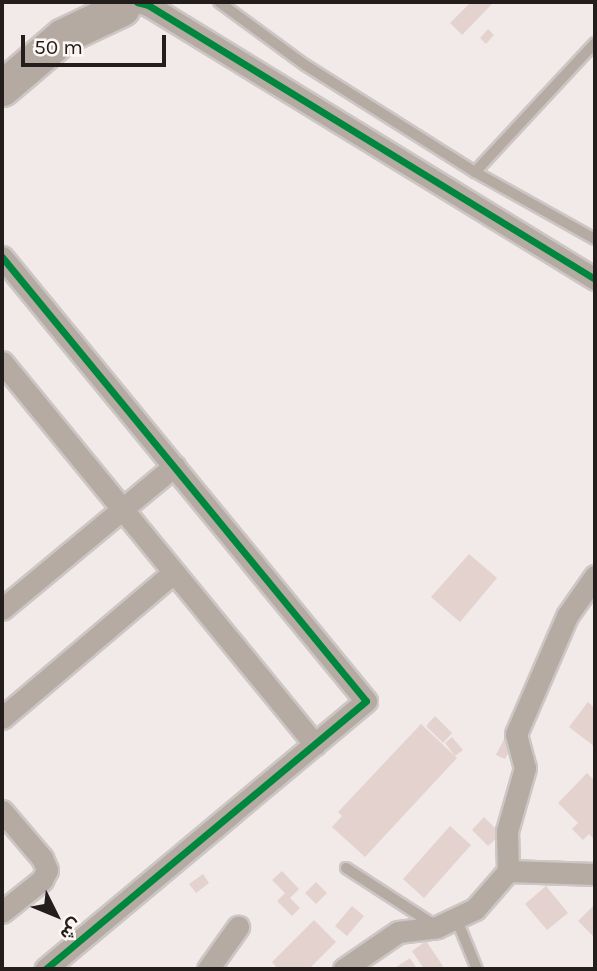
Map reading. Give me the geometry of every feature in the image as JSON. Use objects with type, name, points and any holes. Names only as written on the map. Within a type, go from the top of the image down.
[{"type":"highway","points":[[2,60],[70,2]]},
{"type":"highway","points":[[2,88],[63,36],[121,3]]},
{"type":"street","points":[[121,3],[148,5],[595,279]]},
{"type":"street","points":[[2,257],[366,701],[45,969]]},
{"type":"street","points":[[2,362],[315,744]]},
{"type":"street","points":[[2,609],[174,466]]},
{"type":"street","points":[[2,718],[173,573]]},
{"type":"street","points":[[344,969],[398,932],[447,923],[475,909],[508,871],[507,831],[525,768],[516,734],[567,616],[595,576]]},
{"type":"street","points":[[2,811],[42,858],[47,870],[42,880],[2,912]]},
{"type":"street","points":[[508,871],[595,874]]},
{"type":"street","points":[[208,969],[238,927]]},
{"type":"lane","points":[[219,2],[304,65],[475,172],[595,239]]},
{"type":"lane","points":[[475,172],[595,43]]},
{"type":"lane","points":[[346,868],[447,923],[477,969]]},
{"type":"building","points":[[471,2],[494,2],[462,35],[450,23]]},
{"type":"building","points":[[488,29],[494,35],[486,44],[480,38]]},
{"type":"building","points":[[469,554],[497,578],[460,622],[431,597]]},
{"type":"building","points":[[588,702],[595,708],[595,747],[569,727]]},
{"type":"building","points":[[435,716],[452,733],[443,743],[426,726]]},
{"type":"building","points":[[421,724],[457,758],[365,857],[332,827],[342,816],[338,812]]},
{"type":"building","points":[[506,735],[516,740],[505,759],[496,755]]},
{"type":"building","points":[[452,737],[463,750],[455,756],[445,743]]},
{"type":"building","points":[[587,773],[595,781],[595,841],[589,834],[583,840],[572,829],[578,823],[558,803]]},
{"type":"building","points":[[484,817],[501,834],[488,846],[472,830]]},
{"type":"building","points":[[450,826],[471,845],[424,898],[403,879]]},
{"type":"building","points":[[282,871],[299,889],[290,898],[300,908],[292,916],[277,901],[285,893],[272,880]]},
{"type":"building","points":[[203,874],[209,883],[196,893],[189,884]]},
{"type":"building","points":[[316,882],[327,893],[316,904],[305,893]]},
{"type":"building","points":[[546,886],[568,913],[547,930],[525,904]]},
{"type":"building","points":[[595,904],[595,938],[578,921]]},
{"type":"building","points":[[352,906],[364,916],[347,936],[335,926]]},
{"type":"building","points":[[314,920],[336,942],[309,969],[278,969],[272,962]]},
{"type":"building","points":[[426,941],[443,966],[438,969],[424,969],[412,951]]},
{"type":"building","points":[[410,958],[417,969],[393,969]]},
{"type":"cycle path","points":[[137,2],[148,5],[595,279]]},
{"type":"cycle path","points":[[2,257],[366,701],[45,969]]}]
